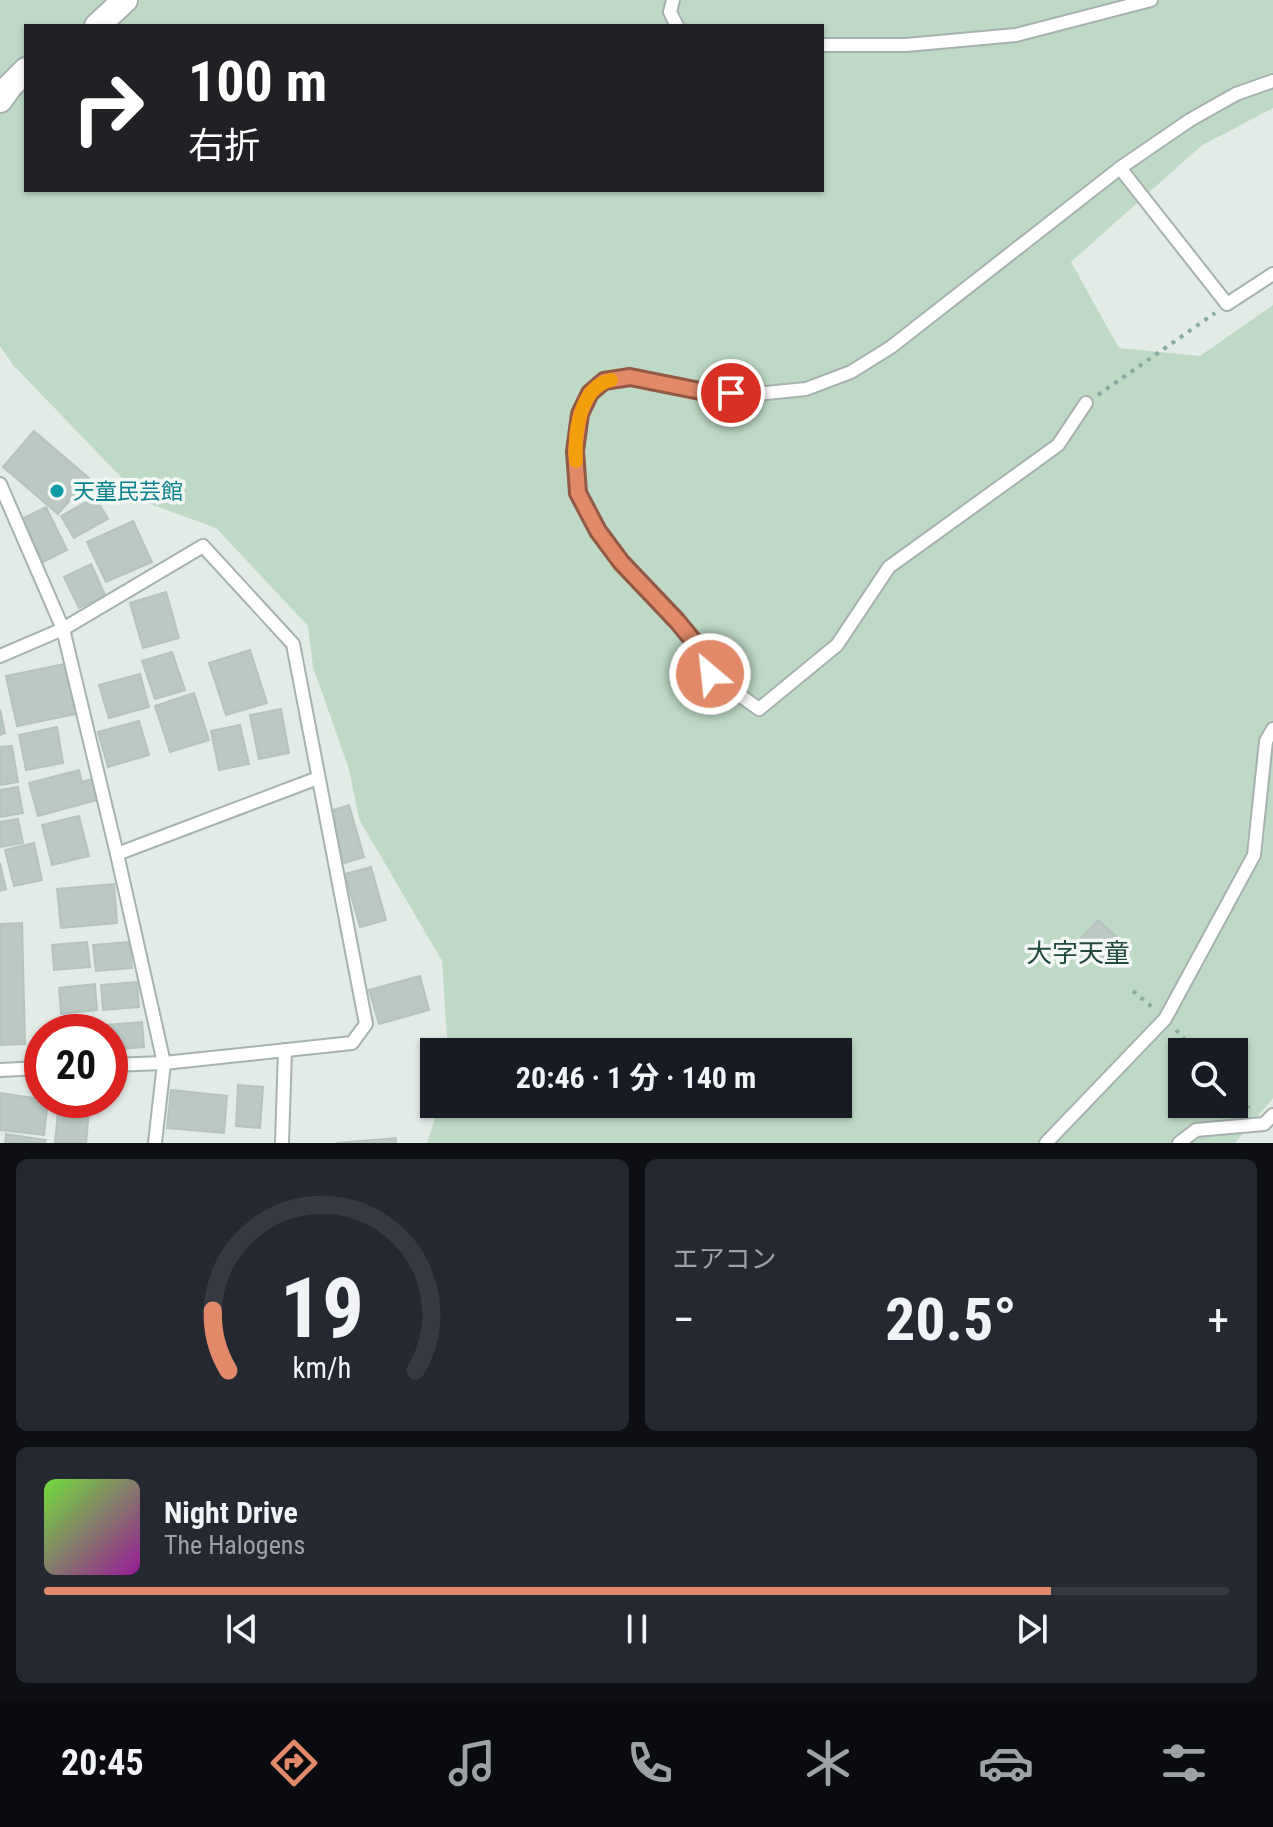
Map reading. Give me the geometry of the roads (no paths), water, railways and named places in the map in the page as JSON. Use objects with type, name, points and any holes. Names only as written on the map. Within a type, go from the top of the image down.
[{"type":"street","points":[[99,24],[125,0]]},
{"type":"street","points":[[0,100],[24,72]]},
{"type":"lane","points":[[673,0],[670,12],[676,24]]},
{"type":"lane","points":[[824,45],[906,45],[1016,35],[1151,0]]},
{"type":"lane","points":[[1086,403],[1058,445],[889,567],[837,645],[759,709],[710,674],[696,644],[621,562],[598,531],[578,493],[575,451],[580,414],[590,393],[604,381],[630,377],[705,392],[756,394],[806,389],[851,372],[891,347],[1120,168],[1225,100],[1273,81]]},
{"type":"lane","points":[[1120,168],[1227,304],[1273,274]]},
{"type":"lane","points":[[0,484],[63,629],[117,854],[164,1063],[155,1143]]},
{"type":"lane","points":[[0,656],[63,629],[203,546],[293,644],[366,1024],[352,1043],[128,1064]]},
{"type":"lane","points":[[1046,1143],[1165,1019],[1254,855],[1266,741],[1273,729]]},
{"type":"lane","points":[[117,854],[318,778]]},
{"type":"lane","points":[[282,1143],[285,1050]]},
{"type":"lane","points":[[0,1070],[24,1069]]},
{"type":"lane","points":[[1179,1143],[1196,1130],[1270,1124]]},
{"type":"place","name":"天童民芸館","points":[[57,491]]},
{"type":"district","name":"大字天童","points":[[1078,953]]}]
